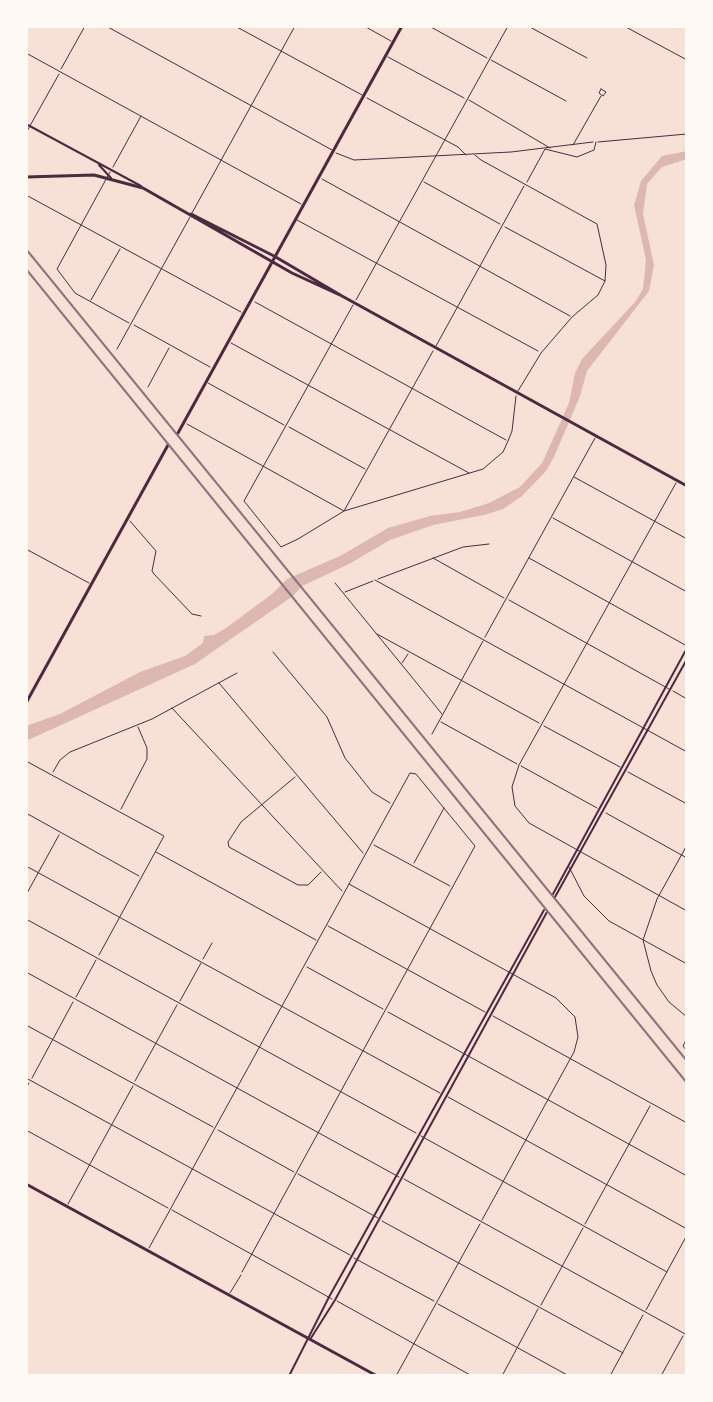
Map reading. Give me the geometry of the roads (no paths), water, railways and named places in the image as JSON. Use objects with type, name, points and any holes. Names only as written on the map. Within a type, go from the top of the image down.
[{"type":"main road","points":[[177,431],[402,26]]},
{"type":"main road","points":[[26,177],[109,176],[143,188],[687,486]]},
{"type":"main road","points":[[26,703],[168,446]]},
{"type":"main road","points":[[26,1184],[377,1376]]},
{"type":"street","points":[[26,133],[85,26]]},
{"type":"street","points":[[106,26],[354,160],[475,155],[626,137],[687,134]]},
{"type":"street","points":[[235,26],[445,140],[466,155]]},
{"type":"street","points":[[117,349],[295,26]]},
{"type":"street","points":[[364,26],[393,42]]},
{"type":"street","points":[[429,26],[566,101]]},
{"type":"street","points":[[475,155],[597,224],[606,265],[605,281],[598,295],[572,317],[541,353],[517,392],[512,431],[493,462],[471,474],[344,511],[281,547],[244,501],[508,26]]},
{"type":"street","points":[[528,26],[587,58]]},
{"type":"street","points":[[624,26],[687,60]]},
{"type":"street","points":[[26,53],[303,204]]},
{"type":"street","points":[[386,55],[551,148]]},
{"type":"street","points":[[573,145],[601,96]]},
{"type":"street","points":[[141,116],[57,269],[75,293],[212,368]]},
{"type":"street","points":[[28,125],[143,188]]},
{"type":"street","points":[[545,149],[577,157],[594,150],[596,142]]},
{"type":"street","points":[[344,511],[545,149]]},
{"type":"street","points":[[99,164],[109,176]]},
{"type":"street","points":[[318,177],[572,317]]},
{"type":"street","points":[[422,181],[605,281]]},
{"type":"street","points":[[26,195],[243,313]]},
{"type":"street","points":[[295,218],[541,353]]},
{"type":"street","points":[[91,301],[121,247]]},
{"type":"street","points":[[250,300],[508,441]]},
{"type":"street","points":[[228,341],[471,474]]},
{"type":"street","points":[[148,387],[171,346]]},
{"type":"street","points":[[205,381],[367,470]]},
{"type":"street","points":[[182,421],[344,511]]},
{"type":"street","points":[[432,734],[596,436]]},
{"type":"street","points":[[574,477],[687,539]]},
{"type":"street","points":[[677,480],[519,765],[512,787],[515,806],[529,823],[687,911]]},
{"type":"street","points":[[551,517],[687,592]]},
{"type":"street","points":[[128,519],[156,551],[154,574],[192,614],[201,616]]},
{"type":"street","points":[[344,593],[463,547],[489,544]]},
{"type":"street","points":[[26,549],[92,584]]},
{"type":"street","points":[[433,558],[687,699]]},
{"type":"street","points":[[529,558],[687,647],[568,864],[554,896],[687,659]]},
{"type":"street","points":[[375,580],[687,752]]},
{"type":"street","points":[[335,583],[442,714]]},
{"type":"street","points":[[377,634],[687,804]]},
{"type":"street","points":[[273,652],[327,717],[345,758],[364,783],[392,805]]},
{"type":"street","points":[[402,665],[409,652]]},
{"type":"street","points":[[52,775],[64,755],[137,725],[237,673]]},
{"type":"street","points":[[219,683],[365,855]]},
{"type":"street","points":[[172,708],[344,893]]},
{"type":"street","points":[[439,721],[687,858]]},
{"type":"street","points":[[120,812],[147,759],[147,748],[137,725]]},
{"type":"street","points":[[26,761],[164,836],[26,1088]]},
{"type":"street","points":[[148,1250],[410,773],[423,780],[475,846],[230,1295]]},
{"type":"street","points":[[298,776],[261,804],[235,830],[228,842],[229,847],[298,885],[308,885],[323,870]]},
{"type":"street","points":[[412,866],[445,807]]},
{"type":"street","points":[[26,813],[141,878]]},
{"type":"street","points":[[26,895],[60,833]]},
{"type":"street","points":[[371,843],[452,888]]},
{"type":"street","points":[[687,845],[659,896],[643,940],[657,985],[669,1002],[687,1017]]},
{"type":"street","points":[[156,852],[318,941]]},
{"type":"street","points":[[568,864],[584,896],[603,915],[687,964]]},
{"type":"street","points":[[26,866],[687,1229]]},
{"type":"street","points":[[349,884],[561,1000],[577,1023],[578,1037],[570,1059],[396,1376]]},
{"type":"street","points":[[289,1376],[329,1297],[508,972],[546,911]]},
{"type":"street","points":[[26,919],[667,1272]]},
{"type":"street","points":[[327,925],[687,1123]]},
{"type":"street","points":[[310,1339],[316,1334],[380,1219],[530,939]]},
{"type":"street","points":[[67,1206],[212,943]]},
{"type":"street","points":[[304,966],[687,1176]]},
{"type":"street","points":[[26,972],[686,1334]]},
{"type":"street","points":[[26,1025],[623,1353]]},
{"type":"street","points":[[687,1038],[683,1046],[687,1051]]},
{"type":"street","points":[[26,1078],[569,1376]]},
{"type":"street","points":[[502,1376],[651,1103]]},
{"type":"street","points":[[26,1130],[472,1376]]},
{"type":"street","points":[[610,1376],[687,1235]]},
{"type":"street","points":[[661,1376],[686,1330]]},
{"type":"railway","points":[[26,249],[687,1061]]},
{"type":"railway","points":[[26,269],[687,1083]]}]
